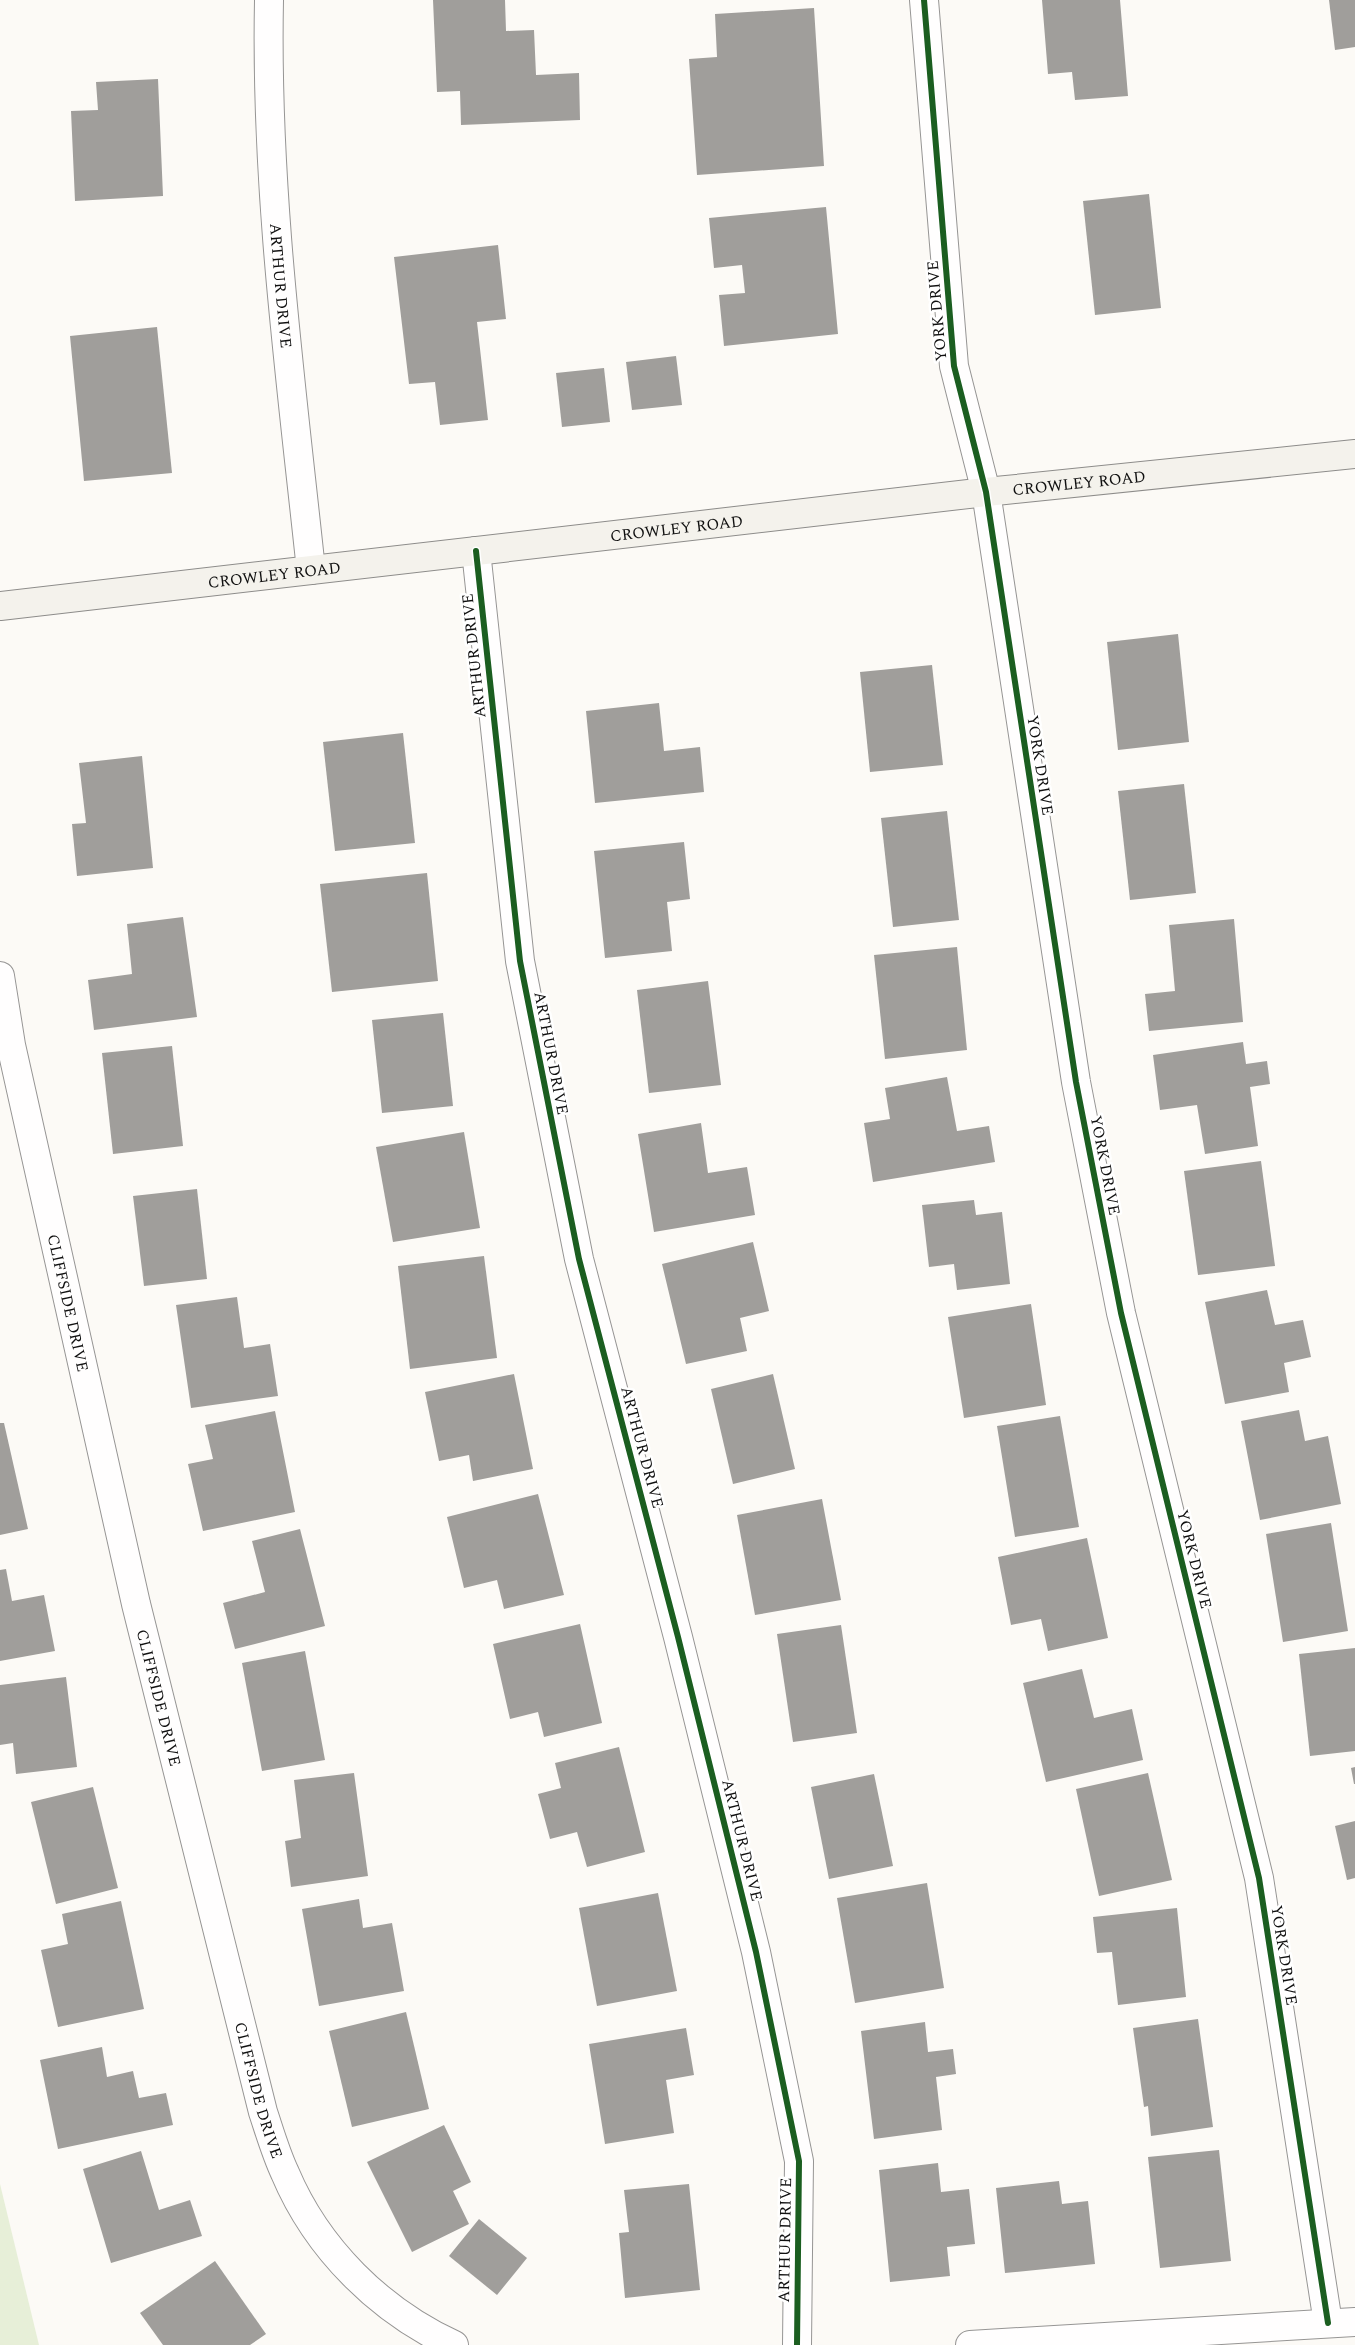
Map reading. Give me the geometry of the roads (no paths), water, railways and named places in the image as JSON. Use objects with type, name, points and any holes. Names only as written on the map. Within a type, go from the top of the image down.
[{"type":"main road","name":"CROWLEY ROAD","points":[[0,606],[986,492],[1355,454]]},
{"type":"street","name":"ARTHUR DRIVE","points":[[269,0],[267,74],[279,267],[311,570]]},
{"type":"street","name":"YORK DRIVE","points":[[924,0],[954,366],[986,492],[1076,1082],[1121,1313],[1259,1878],[1328,2323]]},
{"type":"street","name":"ARTHUR DRIVE","points":[[476,551],[520,961],[573,1230],[678,1637],[756,1952],[799,2161],[797,2345]]},
{"type":"street","name":"CLIFFSIDE DRIVE","points":[[0,976],[11,1045],[136,1604],[263,2112],[285,2174],[331,2252],[377,2298],[438,2338],[454,2345]]},
{"type":"street","points":[[970,2345],[1355,2322]]}]
